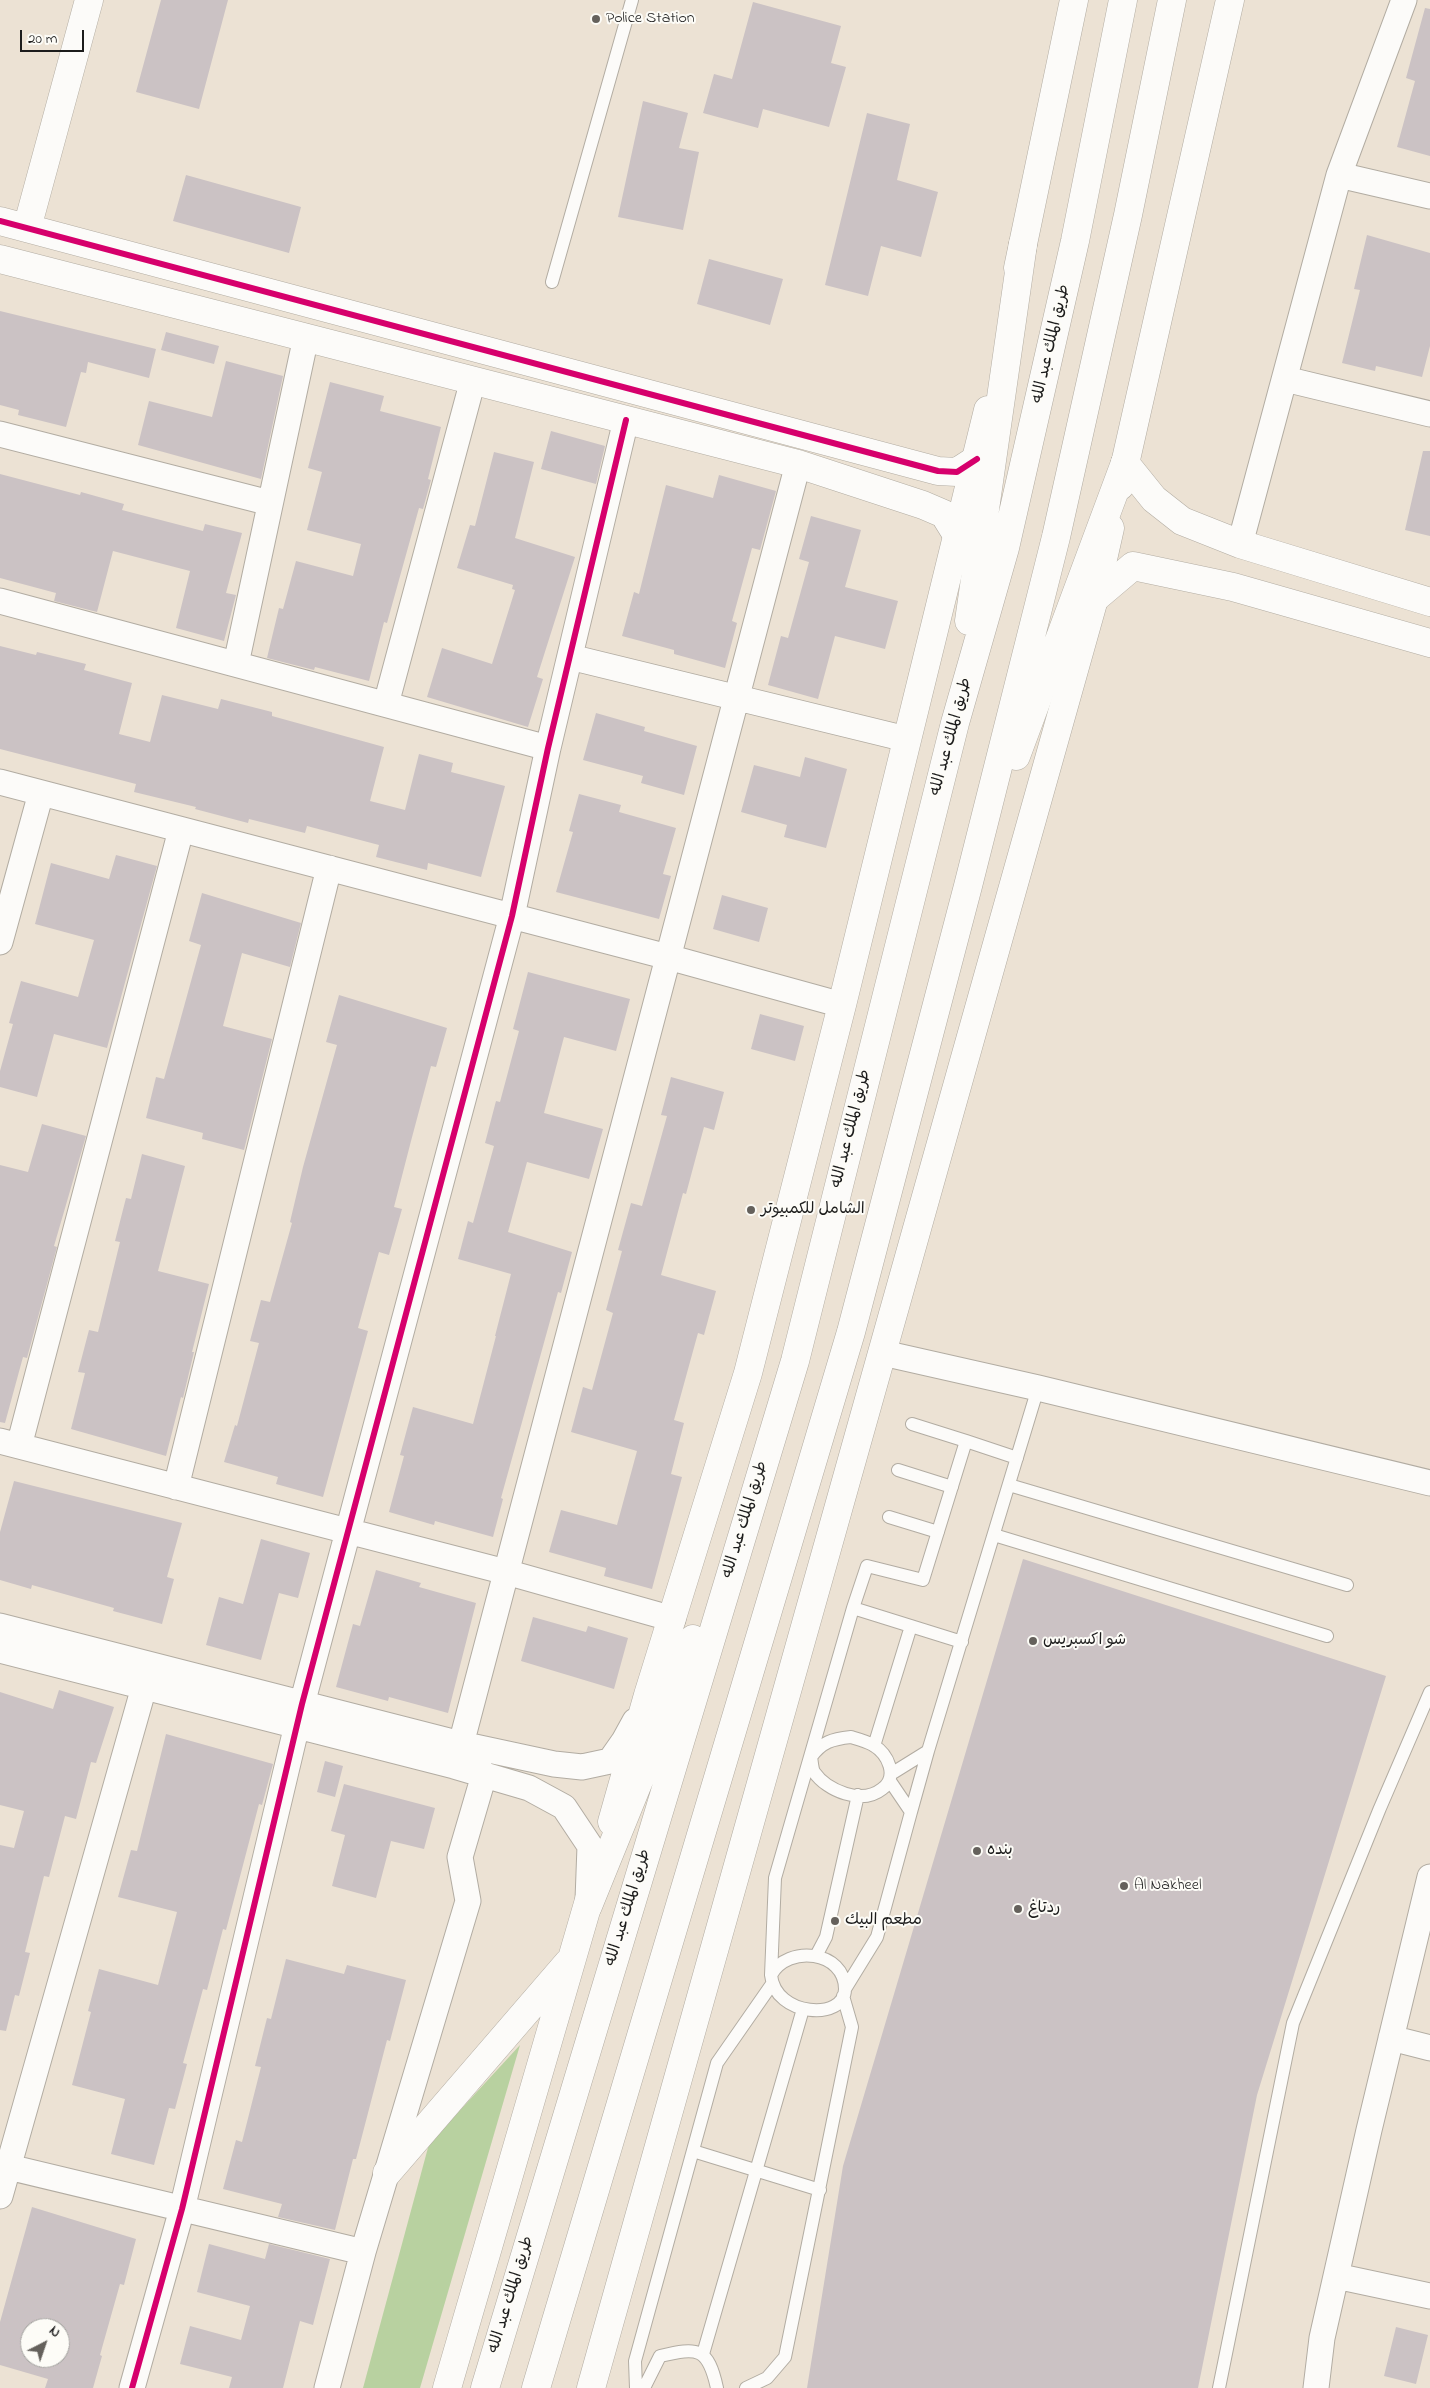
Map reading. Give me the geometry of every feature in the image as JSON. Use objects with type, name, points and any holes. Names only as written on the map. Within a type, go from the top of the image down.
[{"type":"main road","points":[[26,228],[88,0]]},
{"type":"main road","points":[[447,2388],[574,1957],[648,1695],[748,1373],[842,1004],[956,535],[977,459],[1074,0]]},
{"type":"main road","name":"طريق الملك عبد الله","points":[[485,2388],[795,1361],[955,723],[1007,538],[1075,241],[1123,0]]},
{"type":"main road","points":[[536,2388],[851,1332],[968,886],[1058,527],[1128,215],[1172,0]]},
{"type":"main road","points":[[591,2388],[1094,599],[1230,0]]},
{"type":"main road","points":[[0,221],[938,471],[957,472],[977,459]]},
{"type":"main road","points":[[955,723],[1023,244]]},
{"type":"main road","points":[[0,259],[798,464],[923,505],[944,514],[956,535]]},
{"type":"main road","points":[[968,886],[1125,463]]},
{"type":"main road","points":[[1125,463],[1154,499],[1182,521],[1240,544],[1430,602]]},
{"type":"main road","points":[[1233,587],[1240,544]]},
{"type":"main road","points":[[1094,599],[1133,566],[1233,587],[1430,644]]},
{"type":"main road","points":[[588,1906],[651,1751],[795,1361]]},
{"type":"main road","points":[[387,2173],[574,1957]]},
{"type":"street","points":[[1240,544],[1340,175],[1404,0]]},
{"type":"street","points":[[1340,175],[1430,196]]},
{"type":"street","points":[[236,664],[306,337]]},
{"type":"street","points":[[1285,379],[1430,414]]},
{"type":"street","points":[[386,704],[473,380]]},
{"type":"street","points":[[132,2388],[182,2209],[300,1715],[512,916],[548,748],[626,420]]},
{"type":"street","points":[[0,434],[270,503]]},
{"type":"street","points":[[461,1744],[798,464]]},
{"type":"street","points":[[0,601],[548,748]]},
{"type":"street","points":[[570,657],[906,739]]},
{"type":"street","points":[[0,782],[842,1004]]},
{"type":"street","points":[[0,942],[40,793]]},
{"type":"street","points":[[182,830],[10,1443],[506,1572],[673,1619]]},
{"type":"street","points":[[176,1487],[329,868]]},
{"type":"street","points":[[883,1353],[1038,1388],[1430,1483]]},
{"type":"street","points":[[0,1626],[300,1715],[529,1788],[564,1806],[590,1846],[588,1906]]},
{"type":"street","points":[[0,1650],[144,1687],[461,1744],[554,1764],[582,1767],[610,1761],[624,1741],[648,1695]]},
{"type":"street","points":[[0,2196],[4,2166],[144,1687]]},
{"type":"street","points":[[461,1744],[484,1775]]},
{"type":"street","points":[[327,2388],[363,2252],[468,1901],[460,1856],[484,1775]]},
{"type":"street","points":[[1316,2388],[1322,2338],[1430,1877]]},
{"type":"street","points":[[1391,2038],[1430,2048]]},
{"type":"street","points":[[4,2166],[363,2252]]},
{"type":"street","points":[[1336,2276],[1430,2296]]},
{"type":"lane","points":[[552,282],[632,0]]},
{"type":"lane","points":[[966,1441],[924,1580],[867,1566],[853,1608],[775,1878],[771,1979],[776,1993],[786,2001],[803,2009],[811,2011],[835,2005],[877,1937],[928,1751],[1038,1388]]},
{"type":"lane","points":[[912,1424],[1018,1458]]},
{"type":"lane","points":[[898,1470],[952,1487]]},
{"type":"lane","points":[[1009,1485],[1347,1585]]},
{"type":"lane","points":[[889,1517],[938,1532]]},
{"type":"lane","points":[[994,1535],[1327,1636]]},
{"type":"lane","points":[[853,1608],[962,1642]]},
{"type":"lane","points":[[874,1746],[911,1626]]},
{"type":"lane","points":[[1219,2388],[1294,2023],[1380,1808],[1430,1692]]},
{"type":"lane","points":[[911,1812],[891,1778],[883,1754],[874,1746],[851,1737],[838,1738],[819,1746],[811,1757],[813,1771],[832,1789],[858,1796],[882,1790],[891,1778],[928,1751]]},
{"type":"lane","points":[[816,1956],[826,1937],[858,1796]]},
{"type":"lane","points":[[636,2388],[635,2361],[717,2063],[782,1962],[803,1954],[816,1956],[828,1961],[837,1969],[852,2027],[785,2357],[767,2378],[746,2388]]},
{"type":"lane","points":[[703,2354],[803,2009]]},
{"type":"lane","points":[[693,2151],[820,2190]]},
{"type":"lane","points":[[644,2388],[660,2356],[687,2349],[703,2354],[712,2367],[717,2388]]},
{"type":"green space","points":[[520,2045],[420,2388],[363,2388],[429,2144]]},
{"type":"building","points":[[161,0],[228,0],[199,109],[136,92]]},
{"type":"building","points":[[753,2],[841,26],[831,63],[846,67],[829,127],[763,109],[758,128],[703,113],[714,74],[732,79]]},
{"type":"building","points":[[1425,8],[1430,9],[1430,156],[1397,147],[1415,81],[1406,78]]},
{"type":"building","points":[[643,101],[688,113],[679,148],[699,152],[683,230],[618,217]]},
{"type":"building","points":[[867,113],[910,124],[897,180],[938,192],[921,257],[881,246],[868,296],[825,285]]},
{"type":"building","points":[[186,175],[301,207],[289,253],[173,221]]},
{"type":"building","points":[[1367,235],[1430,253],[1430,346],[1422,377],[1376,366],[1375,371],[1342,363],[1360,290],[1354,289]]},
{"type":"building","points":[[709,259],[783,279],[770,325],[697,304]]},
{"type":"building","points":[[0,311],[156,349],[149,378],[88,362],[86,373],[81,372],[66,427],[18,415],[19,410],[0,405]]},
{"type":"building","points":[[166,332],[219,346],[214,364],[161,350]]},
{"type":"building","points":[[226,361],[283,376],[261,479],[138,445],[149,401],[212,417]]},
{"type":"building","points":[[330,382],[384,396],[380,411],[441,427],[428,479],[431,480],[423,509],[419,508],[387,623],[384,622],[369,681],[315,667],[314,670],[267,658],[279,608],[283,609],[296,561],[353,576],[361,544],[307,530],[322,472],[308,468]]},
{"type":"building","points":[[551,431],[605,446],[596,484],[541,469]]},
{"type":"building","points":[[1423,451],[1430,451],[1430,536],[1405,530]]},
{"type":"building","points":[[494,452],[534,462],[515,538],[575,557],[537,677],[543,679],[528,727],[427,697],[442,648],[492,664],[515,590],[512,589],[513,585],[457,568],[470,525],[475,526]]},
{"type":"building","points":[[0,474],[80,495],[81,492],[124,504],[122,510],[203,531],[205,524],[242,533],[226,593],[236,595],[224,641],[176,628],[190,571],[113,551],[97,612],[54,601],[56,593],[0,578]]},
{"type":"building","points":[[719,475],[776,491],[760,550],[752,548],[732,621],[737,623],[725,668],[674,654],[674,650],[622,636],[634,592],[639,594],[666,485],[713,498]]},
{"type":"building","points":[[811,516],[861,530],[845,587],[898,601],[885,649],[835,636],[818,699],[768,685],[781,636],[788,638],[809,562],[799,559]]},
{"type":"building","points":[[0,646],[36,655],[37,652],[86,664],[84,670],[132,683],[119,734],[150,742],[162,695],[218,709],[221,699],[272,712],[272,716],[384,747],[370,801],[405,810],[419,754],[453,763],[451,772],[505,786],[481,877],[428,863],[427,870],[376,857],[379,845],[307,826],[305,833],[249,819],[248,823],[195,809],[196,807],[134,792],[136,784],[0,749]]},
{"type":"building","points":[[596,713],[645,727],[644,731],[697,746],[684,795],[641,783],[643,776],[583,760]]},
{"type":"building","points":[[805,757],[847,769],[826,848],[784,837],[787,825],[741,812],[754,765],[800,777]]},
{"type":"building","points":[[579,794],[621,805],[619,812],[676,828],[663,874],[671,876],[659,919],[556,892],[573,832],[569,831]]},
{"type":"building","points":[[116,855],[157,866],[107,1048],[54,1034],[37,1097],[0,1087],[0,1071],[13,1024],[9,1023],[21,981],[78,997],[94,940],[35,924],[51,863],[109,879]]},
{"type":"building","points":[[202,893],[301,923],[290,967],[242,953],[223,1026],[272,1039],[244,1150],[202,1139],[203,1133],[146,1118],[156,1077],[164,1079],[201,945],[189,941]]},
{"type":"building","points":[[722,895],[768,908],[759,942],[713,929]]},
{"type":"building","points":[[528,972],[630,999],[616,1051],[564,1037],[544,1113],[603,1129],[589,1179],[527,1162],[508,1232],[572,1252],[561,1293],[558,1292],[501,1498],[503,1499],[493,1537],[435,1521],[434,1525],[389,1512],[404,1456],[400,1455],[413,1407],[473,1424],[496,1336],[511,1274],[458,1259],[468,1221],[473,1223],[494,1146],[485,1143],[496,1101],[500,1102],[519,1031],[513,1029]]},
{"type":"building","points":[[339,995],[447,1028],[436,1067],[431,1066],[394,1207],[402,1209],[389,1255],[379,1252],[358,1328],[368,1331],[323,1497],[276,1484],[278,1477],[224,1462],[235,1425],[237,1426],[259,1343],[250,1341],[261,1300],[270,1302],[292,1223],[290,1222],[303,1167],[337,1045],[326,1042]]},
{"type":"building","points":[[760,1014],[804,1026],[795,1061],[751,1049]]},
{"type":"building","points":[[671,1077],[724,1092],[714,1130],[704,1127],[686,1194],[683,1193],[661,1275],[716,1291],[704,1335],[698,1333],[674,1420],[684,1423],[671,1474],[682,1477],[652,1589],[604,1576],[606,1568],[549,1552],[561,1510],[617,1525],[637,1451],[571,1432],[583,1387],[592,1390],[613,1313],[606,1310],[622,1251],[618,1250],[631,1203],[642,1206],[667,1116],[661,1115]]},
{"type":"building","points":[[42,1124],[86,1136],[54,1246],[57,1247],[27,1358],[23,1357],[5,1423],[0,1422],[0,1165],[28,1172]]},
{"type":"building","points":[[142,1154],[185,1166],[158,1271],[209,1284],[183,1398],[181,1397],[166,1456],[71,1429],[85,1373],[78,1372],[89,1330],[98,1332],[120,1242],[115,1241],[126,1198],[131,1199]]},
{"type":"building","points":[[14,1481],[182,1523],[167,1577],[174,1579],[162,1624],[113,1611],[114,1608],[32,1585],[31,1589],[0,1580],[0,1532]]},
{"type":"building","points":[[261,1539],[310,1553],[298,1598],[279,1593],[261,1660],[206,1645],[219,1597],[243,1604]]},
{"type":"building","name":"Al Nakheel","points":[[1023,1559],[1386,1676],[1257,2095],[1198,2388],[807,2388],[843,2166]]},
{"type":"building","points":[[376,1570],[421,1583],[419,1587],[476,1603],[448,1713],[389,1697],[388,1701],[336,1687],[353,1624],[360,1626]]},
{"type":"building","points":[[533,1617],[586,1632],[588,1626],[628,1638],[614,1689],[521,1661]]},
{"type":"building","points":[[59,1690],[114,1707],[96,1763],[91,1762],[76,1819],[65,1816],[49,1877],[44,1876],[25,1952],[30,1953],[19,1996],[15,1995],[6,2031],[0,2030],[0,1845],[14,1848],[24,1811],[0,1805],[0,1692],[53,1709]]},
{"type":"building","points":[[166,1734],[273,1764],[262,1805],[259,1804],[226,1930],[223,1929],[207,1990],[203,1989],[183,2063],[187,2064],[175,2109],[169,2108],[154,2165],[111,2154],[125,2099],[72,2085],[91,2012],[88,2011],[99,1969],[158,1985],[177,1912],[118,1897],[131,1850],[137,1851]]},
{"type":"building","points":[[325,1761],[343,1766],[335,1797],[317,1792]]},
{"type":"building","points":[[344,1784],[435,1808],[424,1849],[391,1841],[376,1898],[332,1886],[345,1835],[331,1831]]},
{"type":"building","points":[[286,1959],[344,1974],[347,1965],[406,1980],[390,2041],[387,2040],[356,2159],[353,2159],[335,2230],[278,2217],[282,2204],[223,2189],[236,2140],[242,2142],[261,2067],[255,2066],[267,2018],[271,2019]]},
{"type":"building","points":[[32,2207],[136,2239],[124,2285],[120,2284],[100,2355],[102,2356],[93,2388],[45,2388],[48,2379],[0,2365],[0,2322]]},
{"type":"building","points":[[209,2244],[265,2259],[269,2244],[330,2259],[313,2325],[300,2321],[283,2388],[229,2388],[232,2377],[180,2364],[190,2326],[241,2340],[250,2306],[197,2292]]},
{"type":"building","points":[[1396,2327],[1428,2335],[1416,2384],[1384,2376]]},
{"type":"cycle path","points":[[0,221],[938,471],[957,472],[977,459]]},
{"type":"cycle path","points":[[132,2388],[182,2209],[302,1704],[512,916],[548,748],[626,420]]},
{"type":"place","name":"Police Station","points":[[596,19]]},
{"type":"place","name":"الشامل للكمبيوتر","points":[[751,1210]]},
{"type":"place","name":"شو اكسبريس","points":[[1033,1641]]},
{"type":"place","name":"بنده","points":[[977,1851]]},
{"type":"place","name":"Al Nakheel","points":[[1124,1886]]},
{"type":"place","name":"ردتاغ","points":[[1018,1909]]},
{"type":"place","name":"مطعم البيك","points":[[835,1921]]}]
